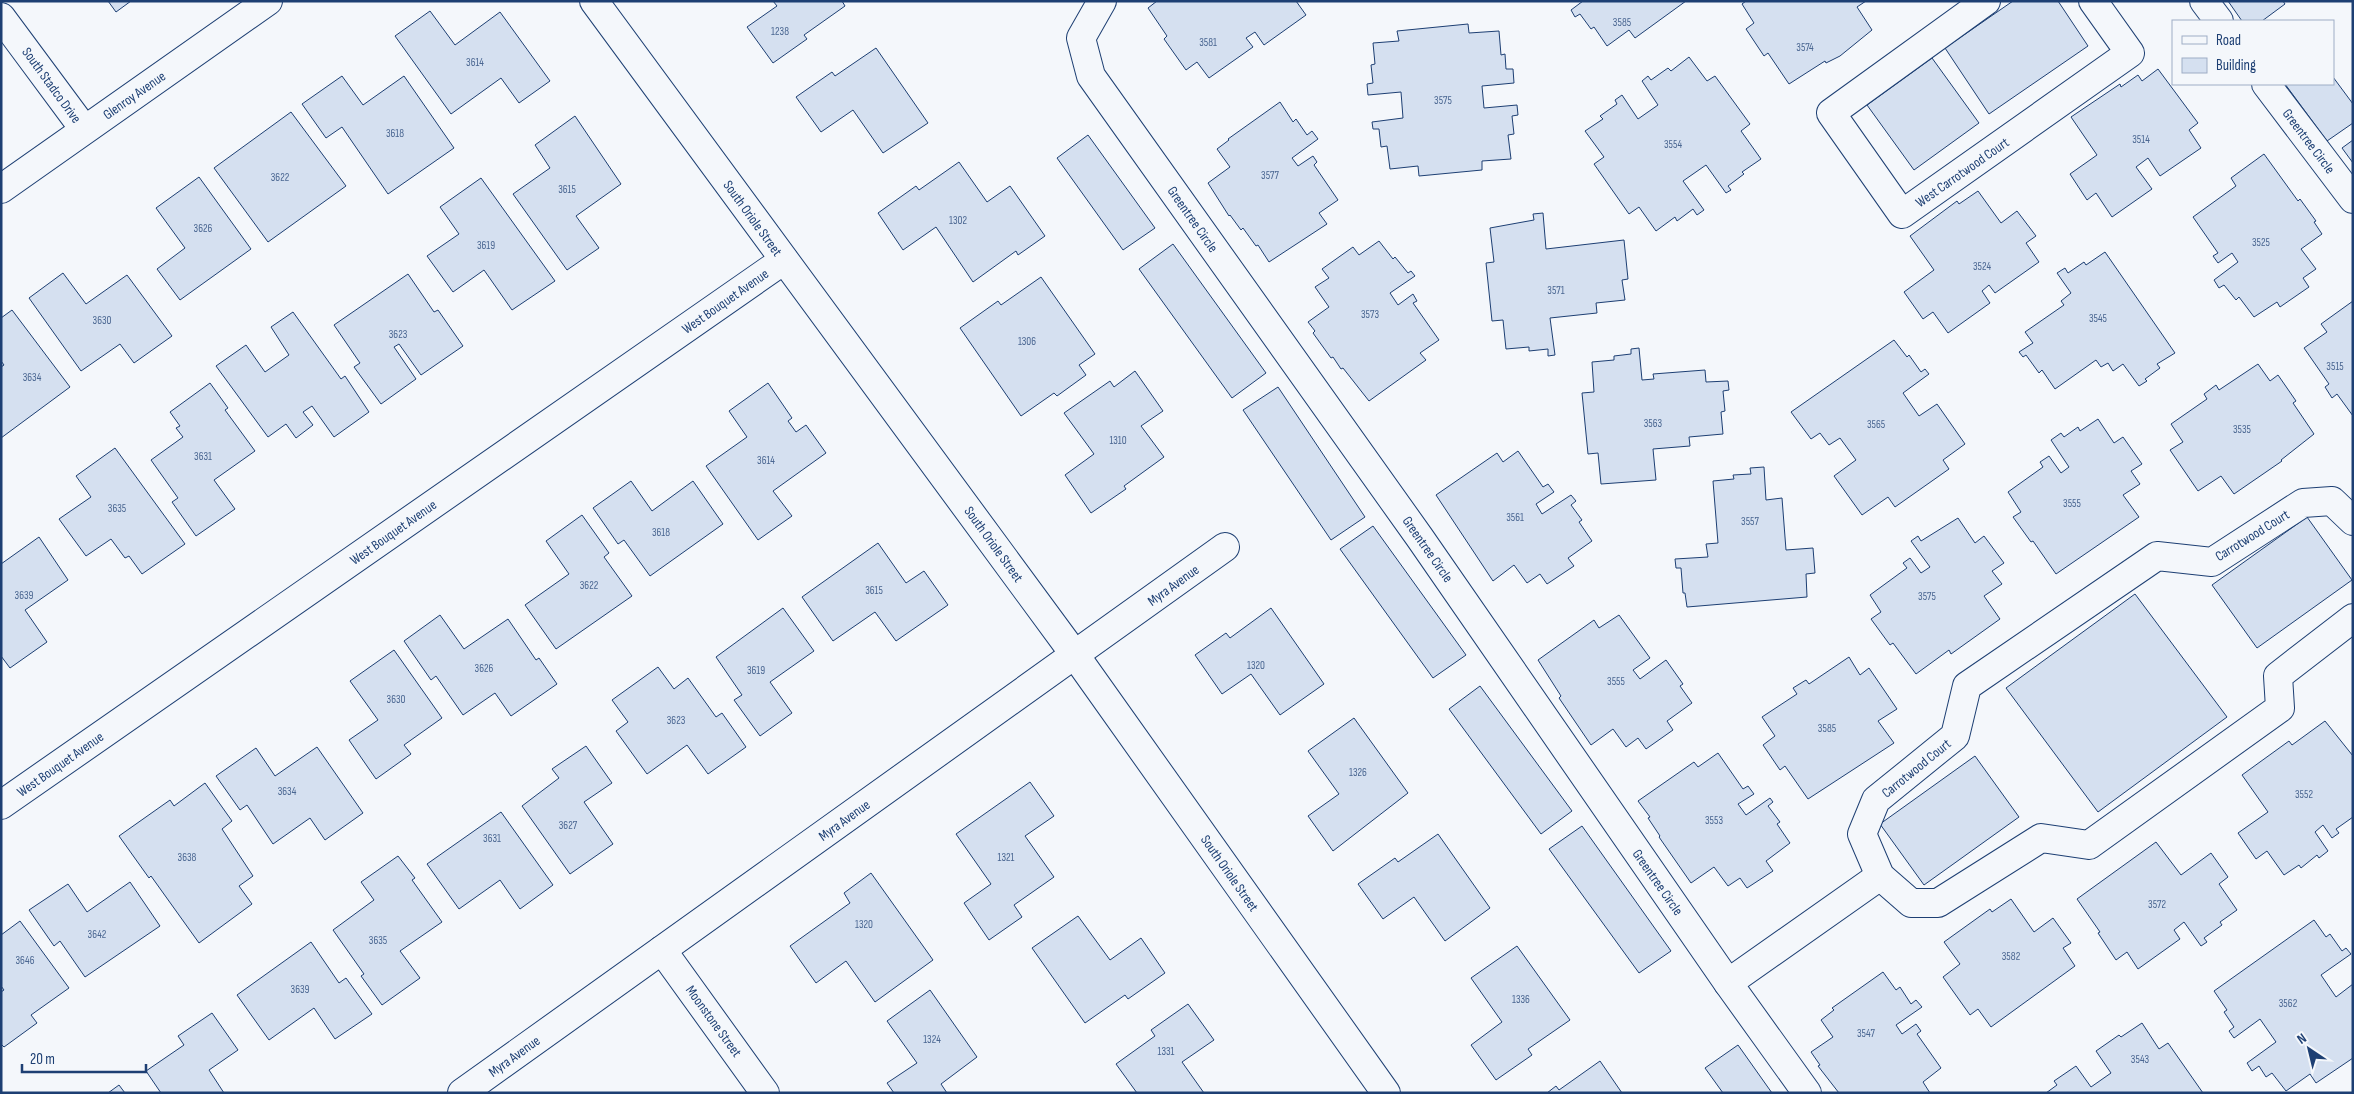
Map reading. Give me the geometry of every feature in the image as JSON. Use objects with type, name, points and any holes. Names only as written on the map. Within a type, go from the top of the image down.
[{"type":"street","name":"Glenroy Avenue","points":[[1,189],[268,1]]},
{"type":"street","name":"South Oriole Street","points":[[594,1],[1076,655],[1386,1093]]},
{"type":"street","name":"Greentree Circle","points":[[1102,1],[1080,38],[1092,76],[1420,538],[1728,983],[1807,1093]]},
{"type":"street","name":"West Carrotwood Court","points":[[1986,1],[1831,113],[1902,214],[2130,53],[2095,2]]},
{"type":"street","points":[[2204,1],[2218,20]]},
{"type":"street","name":"South Stadco Drive","points":[[1,17],[84,130]]},
{"type":"street","name":"Greentree Circle","points":[[2267,85],[2353,199]]},
{"type":"street","name":"West Bouquet Avenue","points":[[1,805],[784,260]]},
{"type":"street","name":"Carrotwood Court","points":[[2353,521],[2332,501],[2303,503],[2212,562],[2157,556],[1967,686],[1955,736],[1876,800],[1862,834],[1880,876],[1911,903],[1938,903],[2041,838],[2090,845],[2280,708],[2278,676],[2353,618]]},
{"type":"street","name":"Myra Avenue","points":[[462,1093],[1225,547]]},
{"type":"street","points":[[1728,983],[1880,876]]},
{"type":"street","name":"Moonstone Street","points":[[662,950],[765,1093]]},
{"type":"building","points":[[108,1],[131,1],[116,12]]},
{"type":"building","points":[[773,1],[842,1],[845,6],[804,35],[807,39],[773,63],[747,27],[777,6]]},
{"type":"building","points":[[1157,1],[1296,1],[1306,15],[1264,45],[1255,32],[1246,38],[1253,47],[1209,78],[1197,62],[1186,70],[1164,39],[1167,36],[1148,8]]},
{"type":"building","points":[[1583,1],[1686,1],[1635,38],[1629,30],[1607,46],[1594,27],[1591,29],[1580,14],[1575,17],[1571,10]]},
{"type":"building","points":[[1746,1],[1866,1],[1857,7],[1872,30],[1840,56],[1826,63],[1825,61],[1789,84],[1768,53],[1764,56],[1746,29],[1754,23],[1742,4]]},
{"type":"building","points":[[2013,1],[2058,1],[2088,46],[1989,114],[1945,48]]},
{"type":"building","points":[[2228,1],[2283,1],[2285,4],[2263,20],[2241,20]]},
{"type":"building","points":[[430,11],[455,45],[500,12],[550,81],[519,103],[501,78],[451,114],[395,36]]},
{"type":"building","points":[[1468,24],[1469,33],[1499,31],[1501,55],[1505,54],[1506,69],[1513,69],[1514,83],[1482,86],[1484,108],[1517,105],[1518,115],[1512,116],[1514,134],[1508,135],[1511,159],[1482,161],[1482,170],[1419,176],[1418,166],[1390,169],[1387,146],[1381,147],[1379,129],[1373,129],[1372,122],[1403,118],[1401,92],[1368,95],[1367,84],[1373,83],[1371,65],[1375,64],[1373,43],[1399,41],[1397,31]]},
{"type":"building","points":[[876,48],[928,123],[883,153],[853,110],[821,132],[796,97],[832,72],[835,76]]},
{"type":"building","points":[[1689,57],[1707,81],[1715,76],[1750,124],[1741,131],[1761,159],[1742,172],[1744,174],[1728,186],[1731,190],[1726,193],[1706,165],[1683,181],[1704,210],[1697,215],[1693,209],[1677,221],[1675,217],[1656,231],[1639,207],[1629,214],[1594,164],[1604,157],[1585,131],[1603,119],[1600,116],[1617,104],[1615,100],[1622,95],[1638,119],[1658,105],[1642,81],[1648,76],[1651,80],[1668,68],[1671,71]]},
{"type":"building","points":[[1932,58],[1979,123],[1914,170],[1867,105]]},
{"type":"building","points":[[2158,69],[2198,123],[2189,130],[2201,148],[2160,176],[2148,158],[2136,167],[2152,189],[2112,217],[2096,193],[2087,200],[2070,174],[2097,155],[2071,117],[2120,84],[2121,87],[2138,75],[2142,81]]},
{"type":"building","points":[[342,76],[363,105],[404,76],[454,148],[388,194],[342,127],[326,138],[302,104]]},
{"type":"building","points":[[2334,78],[2353,104],[2353,123],[2327,141],[2286,85],[2334,85]]},
{"type":"building","points":[[1280,102],[1293,122],[1296,119],[1307,135],[1312,131],[1318,139],[1292,158],[1298,166],[1313,156],[1317,162],[1314,165],[1338,200],[1319,213],[1327,224],[1269,262],[1258,245],[1256,246],[1243,228],[1241,230],[1229,216],[1208,183],[1230,167],[1217,149]]},
{"type":"building","points":[[291,112],[346,186],[268,242],[214,168]]},
{"type":"building","points":[[575,116],[621,184],[576,216],[599,248],[567,270],[513,194],[550,168],[535,145]]},
{"type":"building","points":[[1088,135],[1155,228],[1123,250],[1057,158]]},
{"type":"building","points":[[2353,140],[2353,163],[2342,148]]},
{"type":"building","points":[[2264,154],[2298,201],[2300,199],[2316,221],[2314,222],[2322,234],[2301,249],[2316,269],[2303,278],[2309,287],[2280,307],[2277,302],[2254,317],[2239,297],[2236,300],[2224,285],[2219,288],[2214,280],[2238,262],[2232,253],[2218,263],[2213,256],[2218,253],[2193,217],[2236,186],[2231,178]]},
{"type":"building","points":[[959,162],[987,202],[1010,186],[1045,236],[1018,255],[1016,251],[973,282],[936,227],[903,250],[878,213],[916,186],[919,190]]},
{"type":"building","points":[[199,177],[251,249],[180,300],[157,269],[185,248],[156,208]]},
{"type":"building","points":[[481,178],[555,281],[512,310],[484,270],[453,292],[427,256],[459,234],[440,207]]},
{"type":"building","points":[[1978,191],[2001,223],[2017,211],[2036,236],[2026,243],[2039,262],[1995,293],[1989,285],[1982,291],[1990,303],[1948,333],[1933,312],[1923,319],[1904,292],[1934,270],[1910,236],[1957,201],[1959,204]]},
{"type":"building","points":[[1543,213],[1546,249],[1624,240],[1628,279],[1622,280],[1625,300],[1596,303],[1597,313],[1550,318],[1555,355],[1548,356],[1548,349],[1529,351],[1529,347],[1506,349],[1503,320],[1492,321],[1486,263],[1494,262],[1490,228],[1534,220],[1533,214]]},
{"type":"building","points":[[1379,241],[1393,259],[1395,257],[1408,273],[1411,271],[1415,276],[1390,293],[1398,305],[1413,294],[1417,301],[1413,303],[1439,340],[1420,353],[1426,360],[1369,401],[1343,368],[1341,369],[1333,357],[1331,358],[1313,333],[1315,331],[1308,322],[1329,307],[1315,287],[1329,278],[1322,269],[1353,247],[1359,255]]},
{"type":"building","points":[[1173,244],[1266,373],[1232,398],[1139,269]]},
{"type":"building","points":[[2105,252],[2175,353],[2157,364],[2160,368],[2139,386],[2123,364],[2113,371],[2108,363],[2101,367],[2096,360],[2055,389],[2042,370],[2039,373],[2026,355],[2023,357],[2019,352],[2033,343],[2025,332],[2064,305],[2061,301],[2071,293],[2057,273],[2065,268],[2068,273],[2084,262],[2086,265]]},
{"type":"building","points":[[63,273],[86,304],[127,275],[172,336],[134,363],[120,344],[81,371],[29,298]]},
{"type":"building","points":[[408,274],[434,312],[438,310],[463,346],[421,375],[399,344],[394,347],[416,379],[381,404],[354,367],[360,363],[334,325]]},
{"type":"building","points":[[1041,277],[1095,354],[1079,365],[1086,375],[1057,396],[1054,393],[1021,416],[960,328],[998,301],[1001,305]]},
{"type":"building","points":[[2353,301],[2353,416],[2337,394],[2332,398],[2325,387],[2329,384],[2304,348],[2327,332],[2321,324]]},
{"type":"building","points":[[12,310],[70,387],[1,438],[1,367],[4,365],[1,361],[1,318]]},
{"type":"building","points":[[293,312],[341,379],[345,376],[369,412],[334,437],[312,406],[303,412],[313,425],[296,438],[286,424],[268,437],[216,366],[246,345],[265,372],[289,355],[271,327]]},
{"type":"building","points":[[1894,340],[1907,357],[1909,355],[1921,372],[1925,369],[1929,374],[1903,393],[1919,416],[1937,404],[1965,444],[1943,460],[1949,469],[1895,507],[1888,497],[1862,515],[1834,476],[1856,460],[1840,438],[1829,445],[1820,433],[1811,439],[1791,412]]},
{"type":"building","points":[[1639,348],[1642,380],[1654,379],[1653,374],[1705,370],[1706,382],[1728,381],[1729,390],[1723,391],[1725,411],[1721,412],[1723,434],[1689,437],[1690,446],[1653,449],[1656,480],[1601,484],[1598,453],[1588,454],[1582,393],[1594,392],[1592,362],[1614,360],[1614,356],[1631,354],[1631,349]]},
{"type":"building","points":[[2258,364],[2270,381],[2278,375],[2296,401],[2293,403],[2314,434],[2282,461],[2234,494],[2221,476],[2198,491],[2170,450],[2183,442],[2171,424],[2207,399],[2204,394],[2216,385],[2219,390]]},
{"type":"building","points":[[1135,371],[1163,411],[1141,426],[1164,457],[1124,486],[1126,489],[1091,513],[1065,475],[1094,454],[1064,413],[1110,381],[1114,387]]},
{"type":"building","points":[[210,383],[228,408],[225,410],[255,451],[214,480],[235,509],[196,536],[172,502],[178,498],[151,460],[183,437],[176,428],[180,426],[170,412]]},
{"type":"building","points":[[768,383],[792,418],[788,421],[796,432],[806,425],[826,453],[773,491],[792,516],[758,540],[706,466],[747,437],[729,411]]},
{"type":"building","points":[[1278,387],[1365,517],[1331,540],[1243,410]]},
{"type":"building","points":[[2098,419],[2114,443],[2123,437],[2142,464],[2131,471],[2140,484],[2123,495],[2139,517],[2056,574],[2033,541],[2031,542],[2013,517],[2021,512],[2008,492],[2043,467],[2040,462],[2049,456],[2061,473],[2069,467],[2051,440],[2061,433],[2064,437],[2078,427],[2080,431]]},
{"type":"building","points":[[115,448],[185,544],[142,574],[129,556],[125,558],[111,539],[86,556],[59,519],[91,497],[76,476]]},
{"type":"building","points":[[1518,451],[1543,487],[1548,484],[1554,492],[1536,504],[1542,514],[1571,495],[1576,501],[1571,505],[1582,520],[1579,522],[1592,541],[1568,558],[1574,566],[1547,584],[1540,574],[1527,583],[1514,565],[1493,581],[1436,495],[1497,453],[1503,462]]},
{"type":"building","points":[[1764,467],[1766,500],[1782,498],[1786,550],[1813,548],[1815,573],[1806,574],[1807,597],[1687,607],[1685,593],[1683,593],[1681,568],[1676,568],[1675,559],[1708,557],[1706,544],[1718,543],[1713,481],[1734,479],[1733,475],[1751,474],[1750,468]]},
{"type":"building","points":[[631,481],[652,511],[693,481],[723,524],[650,576],[624,540],[618,544],[593,508]]},
{"type":"building","points":[[582,515],[609,553],[604,557],[632,596],[556,649],[525,605],[569,574],[546,541]]},
{"type":"building","points":[[2307,517],[2352,580],[2257,648],[2212,585]]},
{"type":"building","points":[[1958,518],[1975,543],[1984,536],[2004,563],[1992,571],[2002,584],[1984,596],[2000,619],[1951,654],[1949,650],[1916,674],[1893,643],[1890,645],[1871,619],[1881,612],[1870,595],[1907,568],[1903,563],[1910,558],[1921,573],[1930,567],[1911,541],[1918,536],[1921,541]]},
{"type":"building","points":[[1373,526],[1466,655],[1433,678],[1340,549]]},
{"type":"building","points":[[39,537],[68,580],[25,610],[47,642],[10,668],[1,656],[1,564]]},
{"type":"building","points":[[878,543],[906,583],[924,571],[948,605],[896,641],[875,612],[833,641],[802,597]]},
{"type":"building","points":[[2135,594],[2227,717],[2098,812],[2006,688]]},
{"type":"building","points":[[783,608],[814,651],[770,682],[792,713],[760,736],[734,700],[742,695],[716,657]]},
{"type":"building","points":[[1271,608],[1324,684],[1280,715],[1251,674],[1222,694],[1195,655],[1226,633],[1230,638]]},
{"type":"building","points":[[440,615],[464,649],[508,619],[536,660],[539,658],[557,684],[511,716],[495,693],[463,715],[436,676],[431,680],[404,641]]},
{"type":"building","points":[[1619,615],[1650,658],[1633,670],[1640,679],[1666,660],[1683,684],[1680,686],[1692,703],[1667,721],[1673,730],[1646,749],[1638,738],[1626,747],[1613,729],[1591,745],[1559,698],[1561,696],[1538,660],[1594,620],[1599,628]]},
{"type":"building","points":[[394,650],[442,718],[404,745],[411,754],[376,779],[349,740],[378,720],[350,681]]},
{"type":"building","points":[[1849,657],[1860,675],[1869,668],[1897,709],[1878,721],[1894,743],[1808,799],[1785,766],[1780,770],[1763,745],[1775,736],[1762,717],[1797,694],[1793,688],[1806,680],[1809,684]]},
{"type":"building","points":[[658,667],[674,689],[688,678],[716,717],[722,713],[746,747],[708,774],[687,745],[647,774],[616,731],[628,722],[612,700]]},
{"type":"building","points":[[1480,686],[1572,811],[1541,834],[1449,709]]},
{"type":"building","points":[[1354,718],[1408,793],[1333,851],[1308,816],[1339,794],[1308,751]]},
{"type":"building","points":[[2325,721],[2353,756],[2353,817],[2336,829],[2339,833],[2332,838],[2323,825],[2315,832],[2328,851],[2319,858],[2317,855],[2301,868],[2299,865],[2284,875],[2267,851],[2256,859],[2238,833],[2268,812],[2242,775],[2289,741],[2292,745]]},
{"type":"building","points":[[586,746],[612,783],[584,802],[613,844],[570,874],[522,806],[559,778],[552,769]]},
{"type":"building","points":[[317,747],[363,813],[325,840],[310,818],[273,844],[247,805],[240,810],[216,776],[256,748],[275,776]]},
{"type":"building","points":[[1718,753],[1743,789],[1748,786],[1754,794],[1738,804],[1746,815],[1770,798],[1773,802],[1768,806],[1780,822],[1777,824],[1790,843],[1766,861],[1773,871],[1747,888],[1740,878],[1728,886],[1714,867],[1691,883],[1659,837],[1648,818],[1650,817],[1638,801],[1694,762],[1698,767]]},
{"type":"building","points":[[1975,756],[2019,817],[1924,885],[1880,824]]},
{"type":"building","points":[[1030,782],[1054,816],[1025,836],[1054,877],[1014,905],[1022,917],[989,940],[964,903],[991,884],[956,834]]},
{"type":"building","points":[[205,783],[232,821],[222,829],[253,876],[239,886],[252,904],[199,943],[151,876],[149,878],[119,836],[170,800],[174,806]]},
{"type":"building","points":[[501,812],[553,885],[520,909],[500,880],[459,909],[427,864]]},
{"type":"building","points":[[1582,826],[1671,951],[1639,973],[1549,849]]},
{"type":"building","points":[[1438,834],[1490,908],[1445,941],[1414,897],[1383,919],[1358,884],[1395,858],[1398,862]]},
{"type":"building","points":[[2156,842],[2181,875],[2211,853],[2228,877],[2219,884],[2237,910],[2220,922],[2222,925],[2204,938],[2207,942],[2201,946],[2184,922],[2174,930],[2180,939],[2138,969],[2127,952],[2116,960],[2098,933],[2100,932],[2077,899]]},
{"type":"building","points":[[398,856],[415,878],[412,880],[442,922],[400,951],[420,978],[382,1005],[361,976],[364,974],[333,930],[374,900],[361,882]]},
{"type":"building","points":[[871,873],[933,960],[875,1002],[846,961],[816,983],[790,946],[850,903],[844,893]]},
{"type":"building","points":[[130,882],[160,926],[85,977],[60,941],[54,946],[29,910],[68,884],[87,912]]},
{"type":"building","points":[[2011,899],[2034,932],[2053,918],[2071,943],[2063,948],[2075,966],[1991,1027],[1978,1009],[1970,1015],[1943,977],[1960,964],[1944,942],[1990,909],[1992,912]]},
{"type":"building","points":[[1078,916],[1110,960],[1141,938],[1165,973],[1128,999],[1125,995],[1085,1023],[1032,948]]},
{"type":"building","points":[[2314,920],[2326,937],[2330,934],[2342,951],[2346,948],[2351,954],[2321,975],[2336,997],[2353,984],[2353,1058],[2316,1083],[2310,1074],[2286,1091],[2272,1073],[2266,1077],[2259,1066],[2252,1071],[2247,1063],[2276,1042],[2260,1019],[2234,1038],[2229,1031],[2234,1027],[2224,1012],[2227,1010],[2214,991]]},
{"type":"building","points":[[20,921],[69,988],[31,1015],[37,1023],[4,1047],[1,1044],[1,992],[4,990],[1,986],[1,935]]},
{"type":"building","points":[[311,942],[339,983],[346,978],[372,1014],[335,1039],[314,1008],[269,1040],[237,995]]},
{"type":"building","points":[[1517,946],[1570,1020],[1528,1049],[1532,1055],[1496,1080],[1471,1045],[1502,1022],[1471,978]]},
{"type":"building","points":[[1883,972],[1896,990],[1900,987],[1911,1004],[1916,1000],[1922,1007],[1896,1025],[1902,1034],[1916,1024],[1921,1031],[1917,1034],[1941,1068],[1923,1082],[1930,1093],[1839,1093],[1818,1066],[1820,1065],[1811,1052],[1833,1037],[1821,1020],[1834,1010],[1832,1008]]},
{"type":"building","points":[[930,990],[977,1057],[941,1084],[947,1093],[894,1093],[887,1083],[917,1063],[887,1021]]},
{"type":"building","points":[[1188,1004],[1214,1040],[1182,1062],[1204,1093],[1137,1093],[1116,1064],[1155,1036],[1151,1030]]},
{"type":"building","points":[[212,1013],[238,1050],[209,1070],[224,1093],[161,1093],[146,1071],[184,1045],[178,1036]]},
{"type":"building","points":[[2142,1023],[2159,1049],[2168,1043],[2203,1093],[2046,1093],[2057,1085],[2054,1081],[2076,1066],[2091,1087],[2111,1073],[2096,1051],[2119,1035],[2121,1037]]},
{"type":"building","points":[[1738,1045],[1772,1093],[1723,1093],[1705,1068]]},
{"type":"building","points":[[1600,1061],[1622,1093],[1547,1093],[1556,1086],[1559,1090]]},
{"type":"building","points":[[119,1085],[125,1093],[108,1093]]}]
